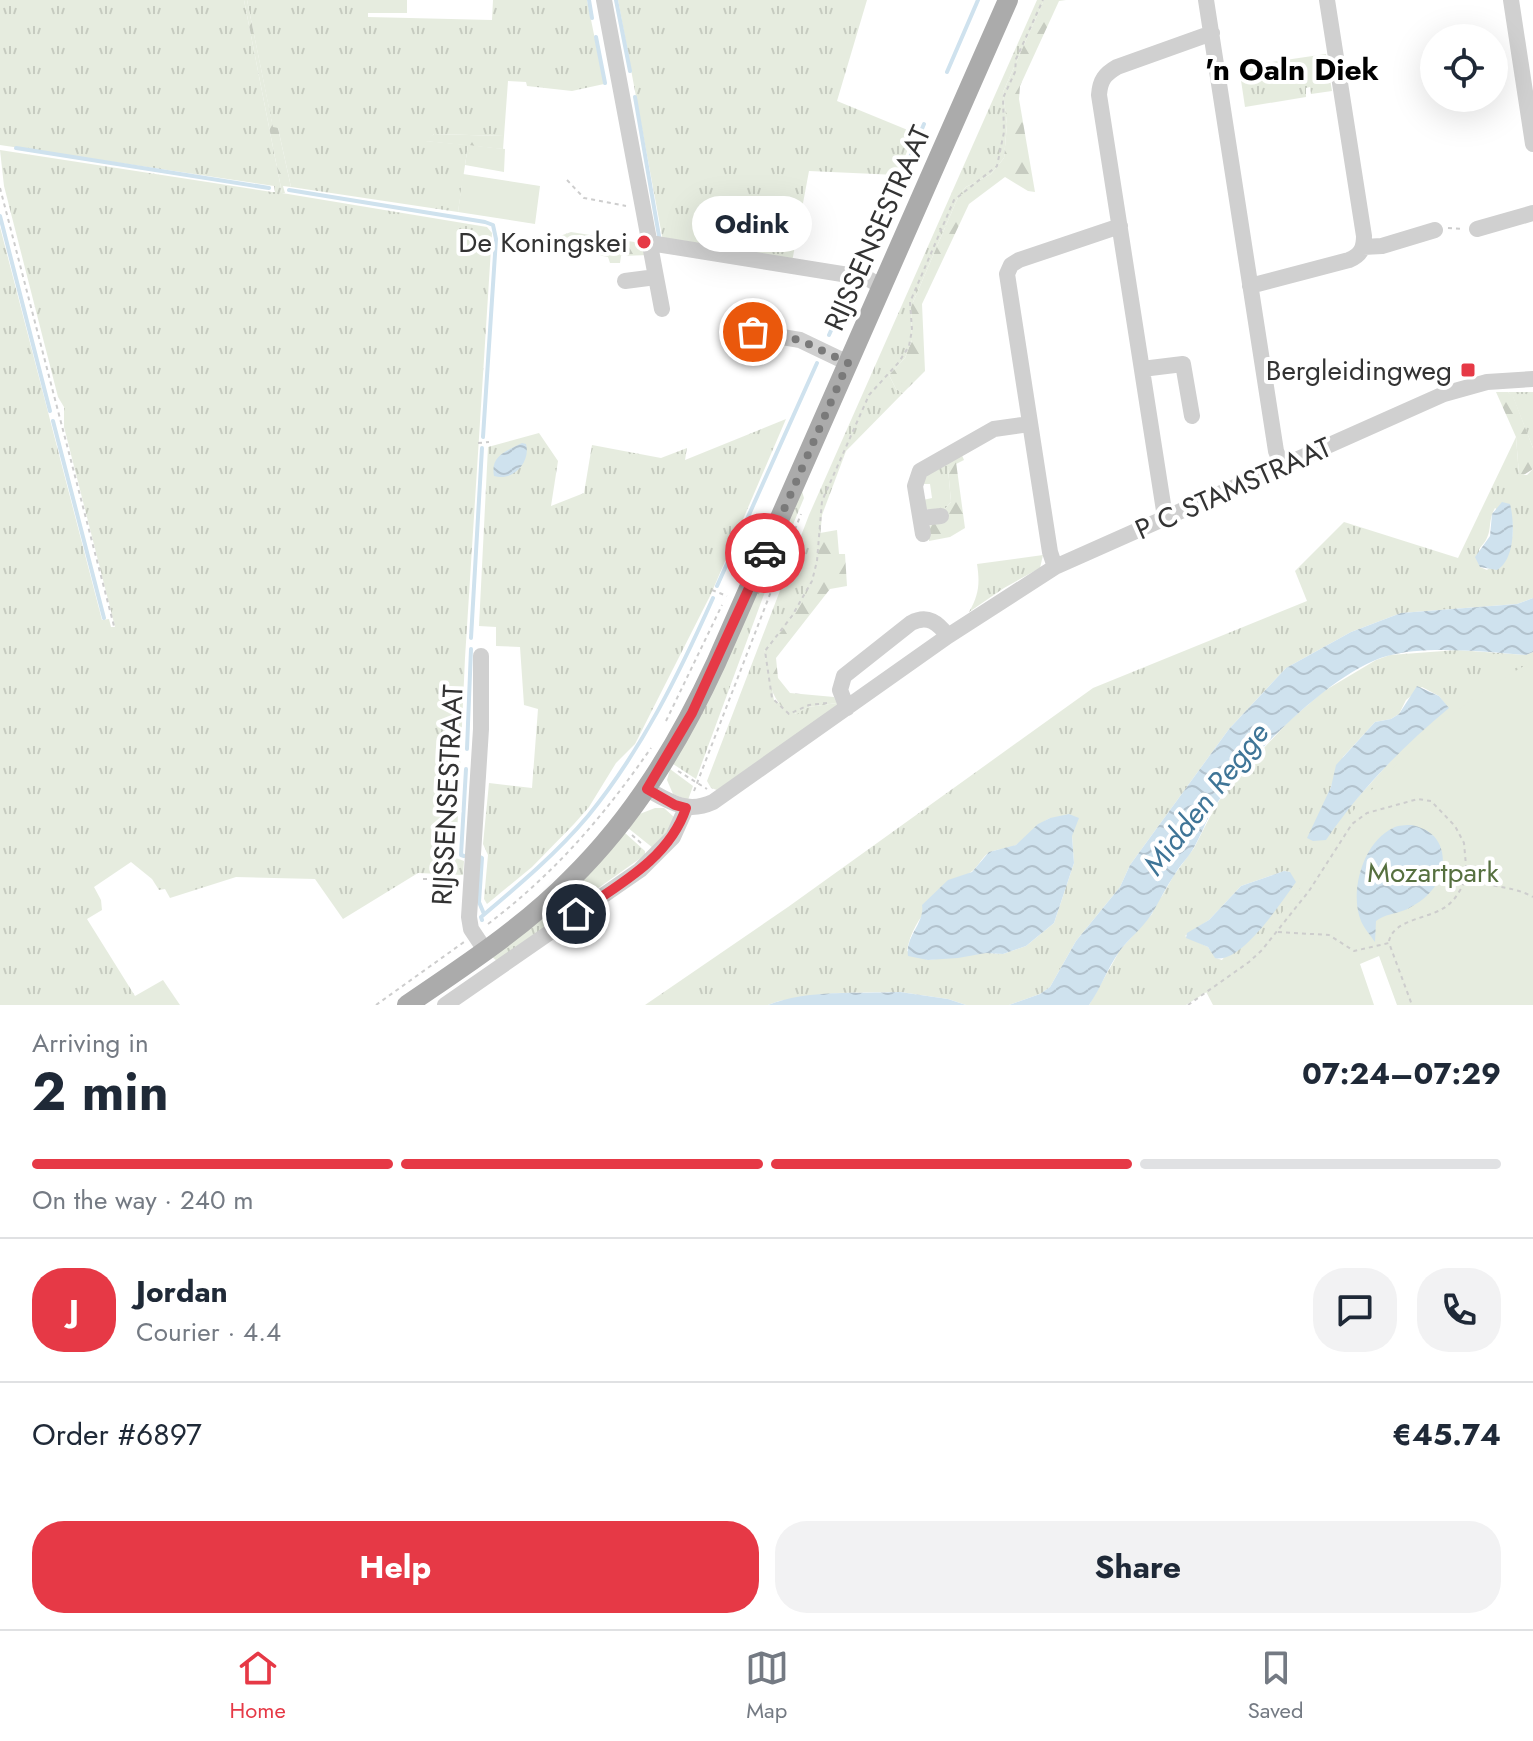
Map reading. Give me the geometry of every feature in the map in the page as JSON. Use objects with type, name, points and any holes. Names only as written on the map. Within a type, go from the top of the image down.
[{"type":"main road","name":"RIJSSENSESTRAAT","points":[[407,1005],[479,943],[540,908],[572,879],[647,789],[654,755],[716,663],[1008,0]]},
{"type":"street","points":[[604,0],[662,309]]},
{"type":"street","points":[[1206,0],[1276,451],[1282,466]]},
{"type":"street","points":[[1250,286],[1349,260],[1358,255],[1363,247],[1364,236],[1327,0]]},
{"type":"street","points":[[1511,0],[1533,144]]},
{"type":"street","points":[[1165,517],[1099,95],[1100,83],[1107,73],[1117,67],[1212,33]]},
{"type":"street","points":[[1477,229],[1533,213]]},
{"type":"street","points":[[1055,567],[1029,424],[1007,280],[1009,269],[1019,260],[1120,226]]},
{"type":"street","points":[[1363,247],[1382,246],[1435,230]]},
{"type":"street","points":[[650,243],[867,278],[882,287]]},
{"type":"street","points":[[625,281],[656,277]]},
{"type":"street","points":[[753,332],[800,340],[848,363]]},
{"type":"street","points":[[1142,369],[1183,364],[1192,416]]},
{"type":"street","name":"P C STAMSTRAAT","points":[[686,808],[708,805],[727,794],[845,704],[1055,567],[1453,390],[1487,382],[1533,379]]},
{"type":"street","points":[[941,516],[922,526],[915,482],[922,468],[994,429],[1029,424]]},
{"type":"street","points":[[845,704],[840,686],[844,676],[914,621],[931,620],[948,636]]},
{"type":"street","name":"RIJSSENSESTRAAT","points":[[479,943],[469,917],[481,729],[481,656]]},
{"type":"street","points":[[445,1005],[648,863],[673,837],[686,808],[647,789]]},
{"type":"path","points":[[845,704],[809,705],[789,714],[772,698],[765,651],[792,616],[812,581],[817,561],[822,501],[869,395],[909,346],[912,335],[910,302],[954,200],[997,166],[1004,132],[1003,98],[1015,72],[1016,59],[1043,0]]},
{"type":"path","points":[[567,180],[584,198],[643,207]]},
{"type":"path","points":[[0,188],[114,626]]},
{"type":"path","points":[[1435,230],[1477,229]]},
{"type":"path","points":[[478,443],[489,442]]},
{"type":"path","points":[[686,808],[802,512]]},
{"type":"path","points":[[666,723],[726,596]]},
{"type":"path","points":[[654,755],[697,784],[715,793],[727,794]]},
{"type":"path","name":"RIJSSENSESTRAAT","points":[[376,1005],[479,943],[571,851],[654,755]]},
{"type":"path","points":[[1188,1005],[1249,962],[1277,932],[1309,891],[1352,824],[1382,807],[1418,799],[1431,801],[1455,826],[1464,843],[1467,877],[1448,905],[1421,919],[1397,926],[1391,934],[1389,943],[1412,1005]]},
{"type":"path","points":[[1467,877],[1480,884],[1522,890],[1533,897]]},
{"type":"path","points":[[423,879],[471,878]]},
{"type":"path","points":[[1277,932],[1329,935],[1354,951],[1389,943]]},
{"type":"green space","points":[[0,0],[244,0],[282,193],[487,227],[492,233],[465,658],[456,858],[464,861],[463,875],[418,873],[343,919],[315,879],[236,877],[170,898],[165,889],[159,890],[152,879],[131,862],[94,887],[102,910],[87,919],[135,996],[163,980],[180,1005],[0,1005],[0,227],[102,620],[109,619],[111,627],[115,627],[64,427],[64,407],[58,397],[4,186],[0,150],[272,192],[275,192],[274,186],[0,145]]},
{"type":"green space","points":[[244,0],[247,0],[273,127],[278,128],[291,187],[283,186],[285,193],[282,193]]},
{"type":"green space","points":[[247,0],[368,0],[368,17],[492,20],[493,0],[587,0],[604,84],[572,91],[508,81],[504,136],[434,134],[426,141],[468,145],[458,212],[291,187],[278,128],[273,128]]},
{"type":"green space","points":[[368,0],[407,0],[407,13],[368,13]]},
{"type":"green space","points":[[618,0],[867,0],[837,101],[915,133],[897,175],[809,171],[792,262],[663,241]]},
{"type":"green space","points":[[1037,0],[1044,0],[1003,92],[1007,124],[1004,158],[991,174],[966,187],[959,195],[911,307],[912,340],[905,358],[889,375],[896,389],[903,393],[846,451],[822,515],[818,562],[806,598],[784,630],[764,651],[774,700],[796,714],[808,707],[838,705],[717,790],[711,788],[707,781],[809,515]]},
{"type":"green space","points":[[1044,0],[1066,0],[1059,1],[1020,86],[1019,99],[1035,192],[1005,177],[969,204],[922,304],[925,371],[903,393],[896,389],[889,375],[905,358],[912,340],[911,307],[959,195],[966,187],[991,174],[1004,158],[1007,124],[1003,92]]},
{"type":"green space","points":[[1326,54],[1332,91],[1311,94],[1310,87],[1306,88],[1306,97],[1245,107],[1239,67]]},
{"type":"green space","points":[[434,134],[504,136],[503,149],[424,141]]},
{"type":"green space","points":[[468,145],[505,149],[504,172],[465,165]]},
{"type":"green space","points":[[463,174],[540,186],[535,224],[458,212]]},
{"type":"green space","points":[[571,232],[647,244],[649,255],[621,256],[620,263],[610,263],[608,257],[545,245],[546,237]]},
{"type":"green space","points":[[1496,392],[1508,392],[1513,396],[1533,448],[1533,469],[1522,476],[1519,475],[1516,437]]},
{"type":"green space","points":[[1508,392],[1533,392],[1533,448],[1513,397]]},
{"type":"green space","points":[[786,419],[711,594],[635,744],[616,763],[589,807],[574,824],[532,867],[487,904],[484,899],[488,855],[483,844],[489,783],[532,788],[538,709],[524,705],[520,647],[496,646],[496,627],[479,626],[488,447],[539,433],[558,461],[551,506],[584,493],[592,445],[661,458],[687,448],[685,460]]},
{"type":"green space","points":[[1516,437],[1519,475],[1527,475],[1533,469],[1533,598],[1517,604],[1401,613],[1351,632],[1286,668],[1229,729],[1130,865],[1120,887],[1076,941],[1050,987],[1040,994],[1009,1005],[966,1005],[948,999],[900,992],[837,993],[768,1005],[645,1005],[788,907],[1093,688],[1307,601],[1295,571],[1344,522],[1458,558]],"holes":[[[1495,508],[1512,521],[1512,537],[1503,554],[1487,570],[1480,567],[1479,549],[1489,533]],[[1050,818],[1072,836],[1074,863],[1054,923],[1026,946],[1003,954],[928,960],[907,951],[916,926],[940,896],[973,870],[987,854],[1016,845]]]},
{"type":"green space","points":[[961,453],[964,460],[948,468],[951,502],[943,511],[926,509],[923,500],[932,498],[930,484],[920,484],[921,479]]},
{"type":"green space","points":[[956,462],[965,528],[950,537],[929,541],[929,527],[951,502],[948,468]]},
{"type":"green space","points":[[801,488],[804,498],[763,597],[696,779],[673,764]]},
{"type":"green space","points":[[837,530],[839,554],[845,554],[847,586],[830,589],[776,658],[778,678],[790,693],[834,697],[837,703],[808,707],[797,714],[787,710],[775,697],[764,651],[788,624],[804,598],[815,569],[820,533]]},
{"type":"green space","points":[[1043,555],[1040,568],[969,612],[978,589],[977,564]]},
{"type":"green space","points":[[1457,650],[1526,655],[1533,652],[1533,1005],[1375,942],[1218,985],[1186,1005],[1089,1005],[1120,950],[1152,914],[1157,900],[1194,848],[1216,805],[1235,779],[1289,721],[1324,691],[1390,655]],"holes":[[[1422,687],[1439,696],[1448,708],[1406,744],[1341,816],[1330,789],[1343,757],[1375,722],[1399,714],[1406,700]],[[1284,871],[1290,872],[1222,960],[1216,958],[1208,947],[1185,936],[1209,920],[1241,886]]]},
{"type":"green space","name":"Mozartpark","points":[[1533,661],[1533,1005],[1397,1005],[1379,956],[1360,964],[1374,1005],[1213,1005],[1202,984],[1241,955],[1276,920],[1326,847],[1377,784],[1462,707]]},
{"type":"green space","points":[[670,769],[693,786],[688,800],[673,794],[667,780]]},
{"type":"green space","points":[[664,808],[674,817],[673,825],[653,848],[628,828],[637,815]]},
{"type":"green space","points":[[624,832],[645,851],[645,855],[597,889],[598,894],[499,963],[490,955]]},
{"type":"water","points":[[522,443],[526,444],[527,451],[519,469],[508,476],[494,476],[497,458]]},
{"type":"water","points":[[1502,502],[1510,504],[1512,512],[1510,550],[1497,570],[1480,567],[1475,557],[1490,536],[1492,514]]},
{"type":"water","name":"Midden Regge","points":[[1533,598],[1533,652],[1526,655],[1438,650],[1403,653],[1365,665],[1341,679],[1292,719],[1229,787],[1151,915],[1119,952],[1089,1005],[1009,1005],[1050,987],[1076,941],[1120,887],[1130,865],[1229,729],[1286,668],[1351,632],[1401,613],[1517,604]]},
{"type":"water","points":[[1417,686],[1439,696],[1449,708],[1383,770],[1326,840],[1307,838],[1331,787],[1336,765],[1375,722],[1399,714]]},
{"type":"water","points":[[1069,814],[1079,818],[1072,836],[1074,863],[1054,923],[1026,946],[1003,954],[928,960],[908,956],[909,942],[921,918],[922,905],[948,880],[972,872],[989,852],[1016,845],[1038,824]]},
{"type":"water","points":[[1412,825],[1427,831],[1438,841],[1442,852],[1442,871],[1434,887],[1422,900],[1376,921],[1375,942],[1362,924],[1358,909],[1361,869],[1374,844],[1383,835],[1397,826]]},
{"type":"water","points":[[1284,871],[1290,872],[1296,882],[1260,930],[1237,952],[1225,958],[1215,958],[1208,947],[1186,938],[1187,933],[1209,920],[1241,886]]},
{"type":"water","points":[[900,992],[948,999],[966,1005],[768,1005],[816,994]]},
{"type":"waterway","points":[[589,0],[592,18]]},
{"type":"waterway","points":[[616,0],[630,71]]},
{"type":"waterway","points":[[947,72],[978,0]]},
{"type":"waterway","points":[[596,37],[605,83]]},
{"type":"waterway","points":[[635,97],[659,236]]},
{"type":"waterway","points":[[902,176],[924,124]]},
{"type":"waterway","points":[[16,148],[269,188]]},
{"type":"waterway","points":[[289,190],[493,225],[496,239],[483,437]]},
{"type":"waterway","points":[[0,216],[50,411]]},
{"type":"waterway","points":[[829,335],[853,281]]},
{"type":"waterway","points":[[717,586],[817,363]]},
{"type":"waterway","points":[[53,421],[104,618]]},
{"type":"waterway","points":[[471,638],[482,448]]},
{"type":"waterway","points":[[482,920],[481,917],[563,843],[607,791],[658,711],[713,598]]},
{"type":"waterway","points":[[467,749],[471,649]]},
{"type":"waterway","points":[[464,856],[461,855],[466,769]]},
{"type":"waterway","points":[[480,857],[479,902],[484,914]]},
{"type":"way so far","points":[[753,332],[800,340],[848,363],[765,553]]},
{"type":"place","name":"De Koningskei","points":[[644,242]]},
{"type":"place","name":"Odink","points":[[753,332]]},
{"type":"place","name":"Bergleidingweg","points":[[1468,370]]},
{"type":"district","name":"'n Oaln Diek","points":[[1292,70]]},
{"type":"route","points":[[576,914],[640,870],[679,827],[686,808],[647,789],[692,713],[765,553]]}]
